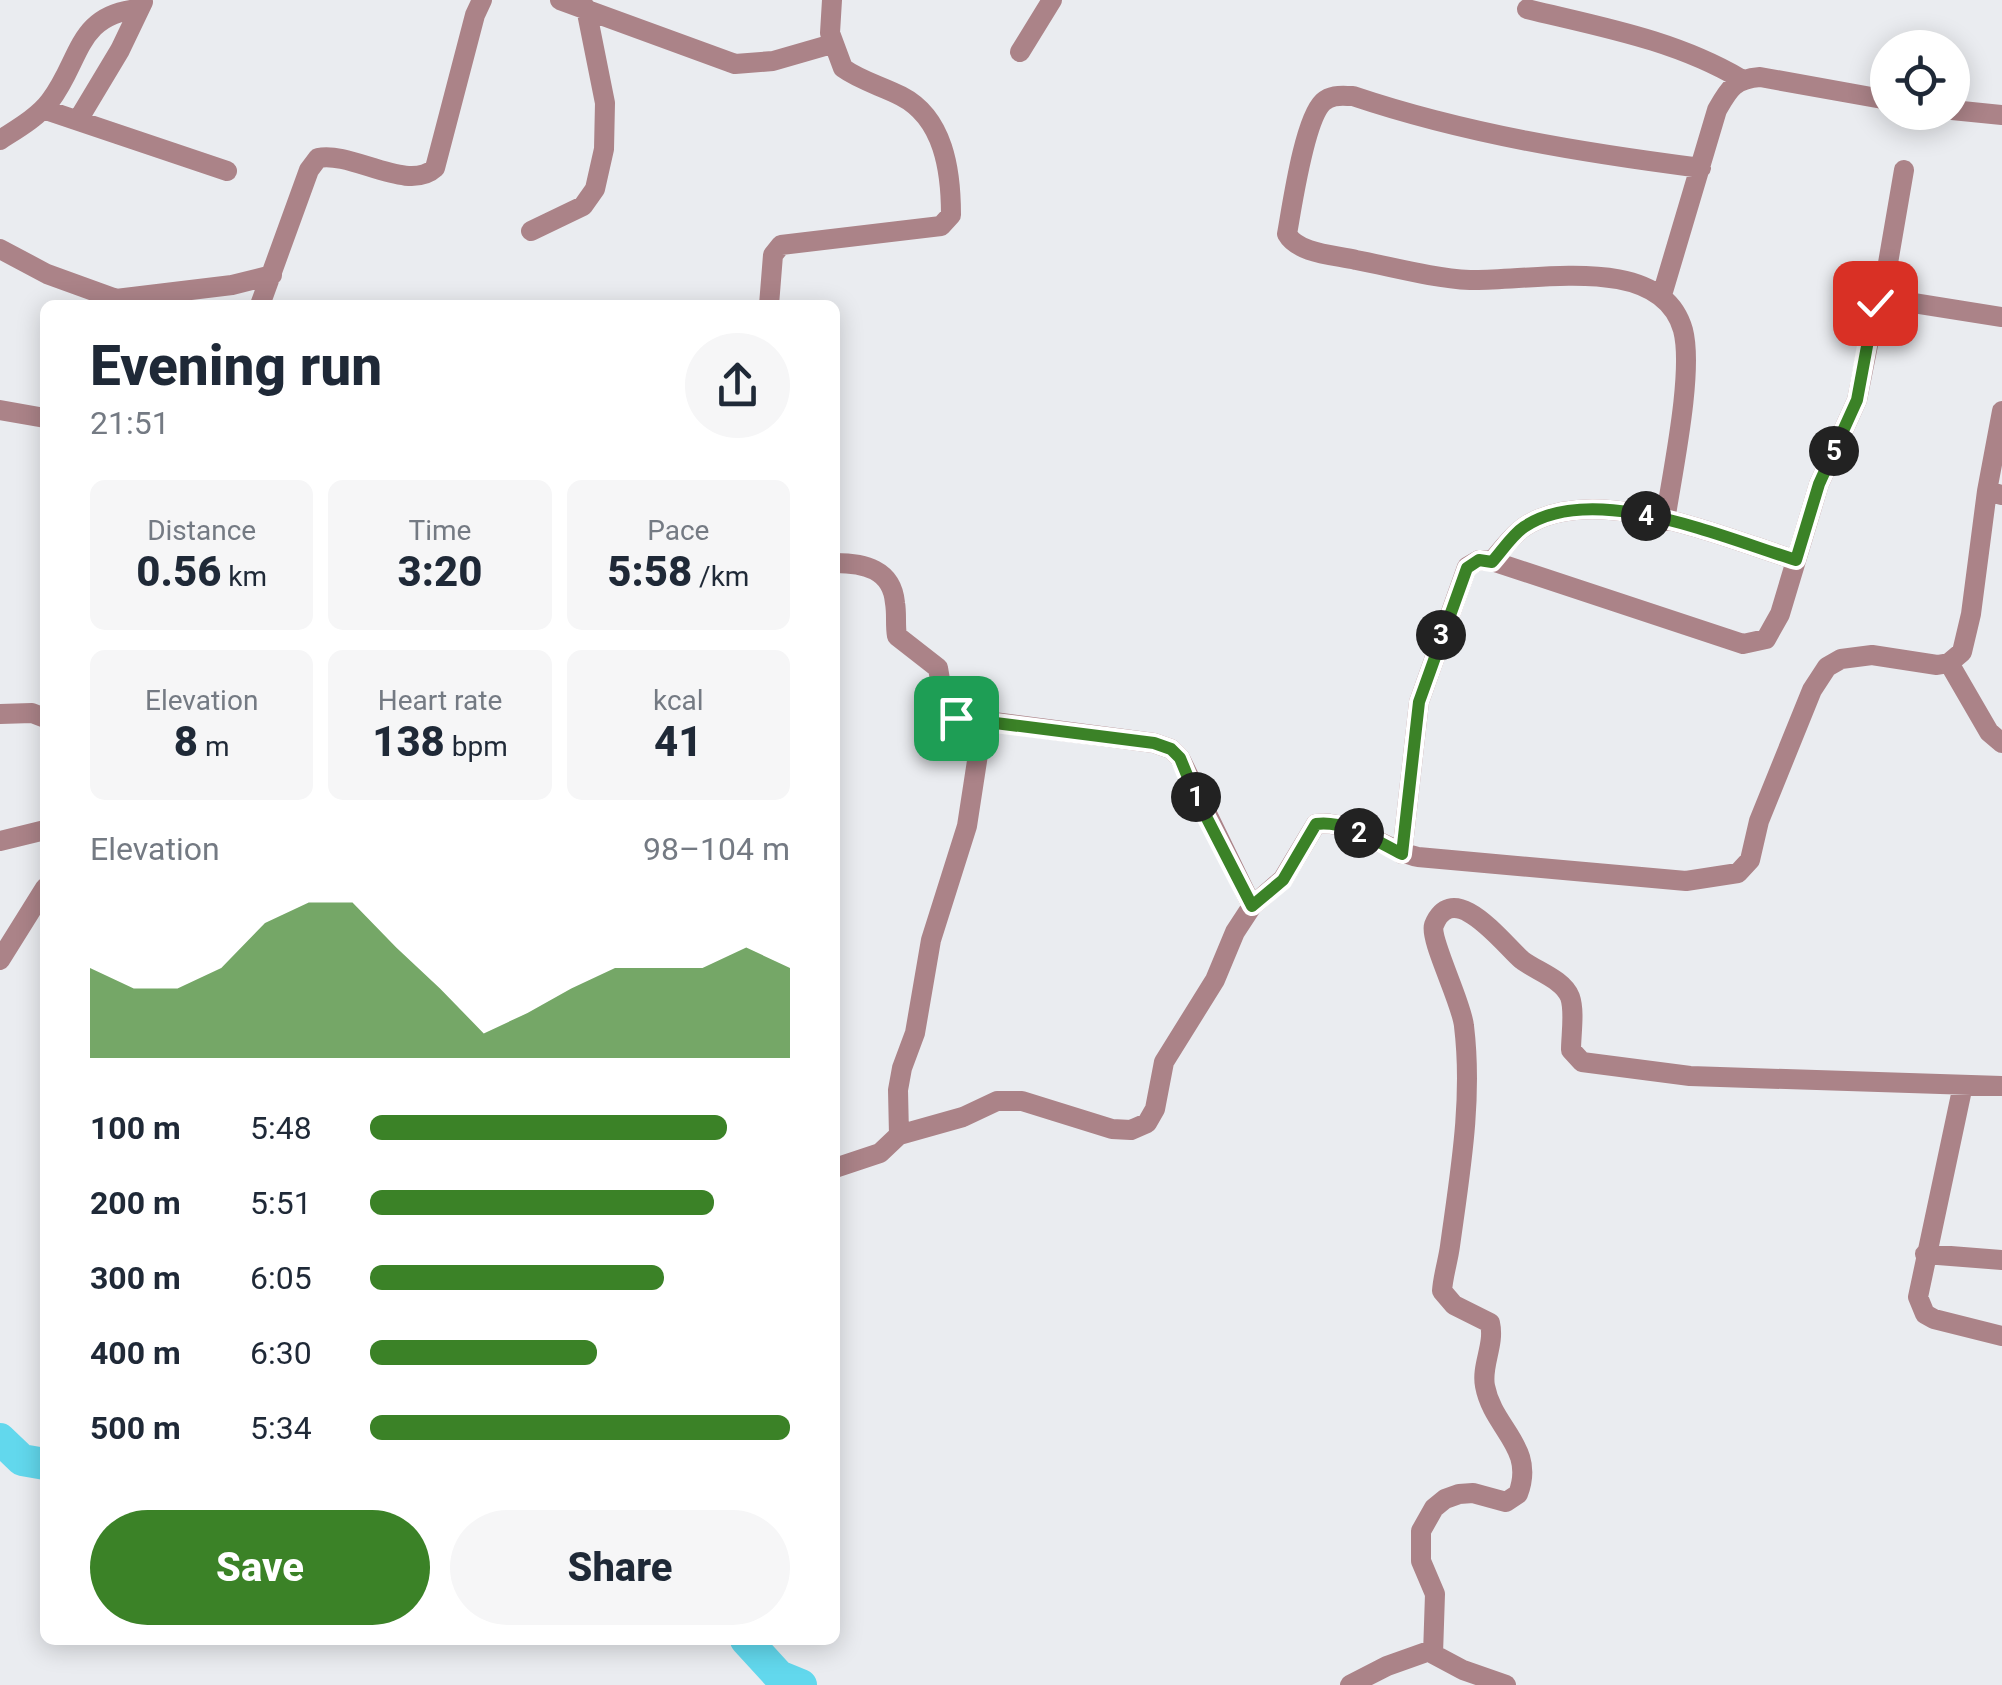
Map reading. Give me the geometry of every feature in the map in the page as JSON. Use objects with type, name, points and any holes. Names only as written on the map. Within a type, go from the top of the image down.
[{"type":"street","points":[[262,300],[309,170],[318,158],[334,156],[409,177],[424,176],[435,168],[482,0]]},
{"type":"street","points":[[560,0],[744,65],[832,44]]},
{"type":"street","points":[[770,300],[773,256],[780,245],[941,226],[951,215],[944,156],[934,127],[925,112],[848,72],[840,63],[832,44],[832,0]]},
{"type":"street","points":[[1020,52],[1052,0]]},
{"type":"street","points":[[0,140],[52,98],[87,32],[110,15],[141,4]]},
{"type":"street","points":[[78,120],[120,50],[141,4]]},
{"type":"street","points":[[531,231],[583,206],[595,189],[604,149],[605,103],[586,8]]},
{"type":"street","points":[[1527,9],[1660,41],[1742,79],[1796,82],[1870,96]]},
{"type":"street","points":[[1662,295],[1717,110],[1730,87],[1742,79]]},
{"type":"street","points":[[1666,521],[1685,352],[1679,321],[1662,295],[1630,280],[1466,280],[1314,251],[1298,245],[1287,234],[1308,136],[1322,102],[1337,96],[1354,96],[1474,131],[1702,168]]},
{"type":"street","points":[[43,109],[227,171]]},
{"type":"street","points":[[1970,112],[2002,115]]},
{"type":"street","points":[[1882,298],[1904,170]]},
{"type":"street","points":[[0,249],[47,274],[116,299],[232,285],[272,275]]},
{"type":"street","points":[[1402,854],[1414,734],[1430,665],[1467,568],[1479,560],[1492,562],[1743,644],[1766,639],[1773,630],[1819,484],[1857,400],[1875,303],[1882,298],[2002,317]]},
{"type":"street","points":[[0,410],[40,417]]},
{"type":"street","points":[[840,1166],[880,1153],[899,1135],[1005,1100],[1034,1104],[1112,1128],[1132,1130],[1147,1123],[1155,1109],[1164,1062],[1196,1014],[1235,932],[1252,906],[1283,880],[1316,824],[1346,828],[1402,854],[1686,881],[1738,873],[1750,860],[1759,820],[1812,690],[1827,667],[1841,658],[1872,655],[1937,665],[1958,658],[1966,643],[1994,493],[2002,411]]},
{"type":"street","points":[[1492,562],[1522,528],[1544,517],[1593,508],[1666,521],[1796,560]]},
{"type":"street","points":[[840,563],[861,564],[880,573],[895,598],[897,636],[938,668],[942,704],[978,732],[980,750],[966,826],[931,940],[915,1033],[902,1068],[898,1090],[899,1135]]},
{"type":"street","points":[[1949,664],[1990,732],[2002,743]]},
{"type":"street","points":[[0,714],[40,716]]},
{"type":"street","points":[[956,718],[1154,743],[1171,749],[1180,758],[1252,906]]},
{"type":"street","points":[[0,840],[40,831]]},
{"type":"street","points":[[0,960],[40,896]]},
{"type":"street","points":[[1506,1685],[1435,1657],[1435,1594],[1421,1560],[1420,1531],[1444,1499],[1465,1493],[1502,1502],[1515,1497],[1524,1468],[1522,1456],[1494,1412],[1485,1386],[1490,1324],[1454,1306],[1442,1290],[1466,1128],[1464,1026],[1459,999],[1432,934],[1445,912],[1454,909],[1473,914],[1520,958],[1565,989],[1571,1001],[1571,1050],[1582,1062],[1690,1076],[2002,1086]]},
{"type":"street","points":[[1963,1084],[1918,1297],[1925,1314],[1944,1324],[2002,1336]]},
{"type":"street","points":[[1925,1254],[2002,1260]]},
{"type":"street","points":[[1350,1685],[1432,1650]]},
{"type":"waterway","points":[[0,1439],[22,1460],[40,1463]]},
{"type":"waterway","points":[[751,1645],[779,1676],[801,1685]]},
{"type":"route","points":[[956,718],[1154,743],[1171,749],[1180,758],[1252,906],[1283,880],[1316,824],[1346,828],[1402,854],[1419,702],[1467,568],[1479,560],[1492,562],[1522,528],[1544,517],[1593,508],[1682,525],[1796,560],[1819,484],[1857,400],[1875,303]]}]
